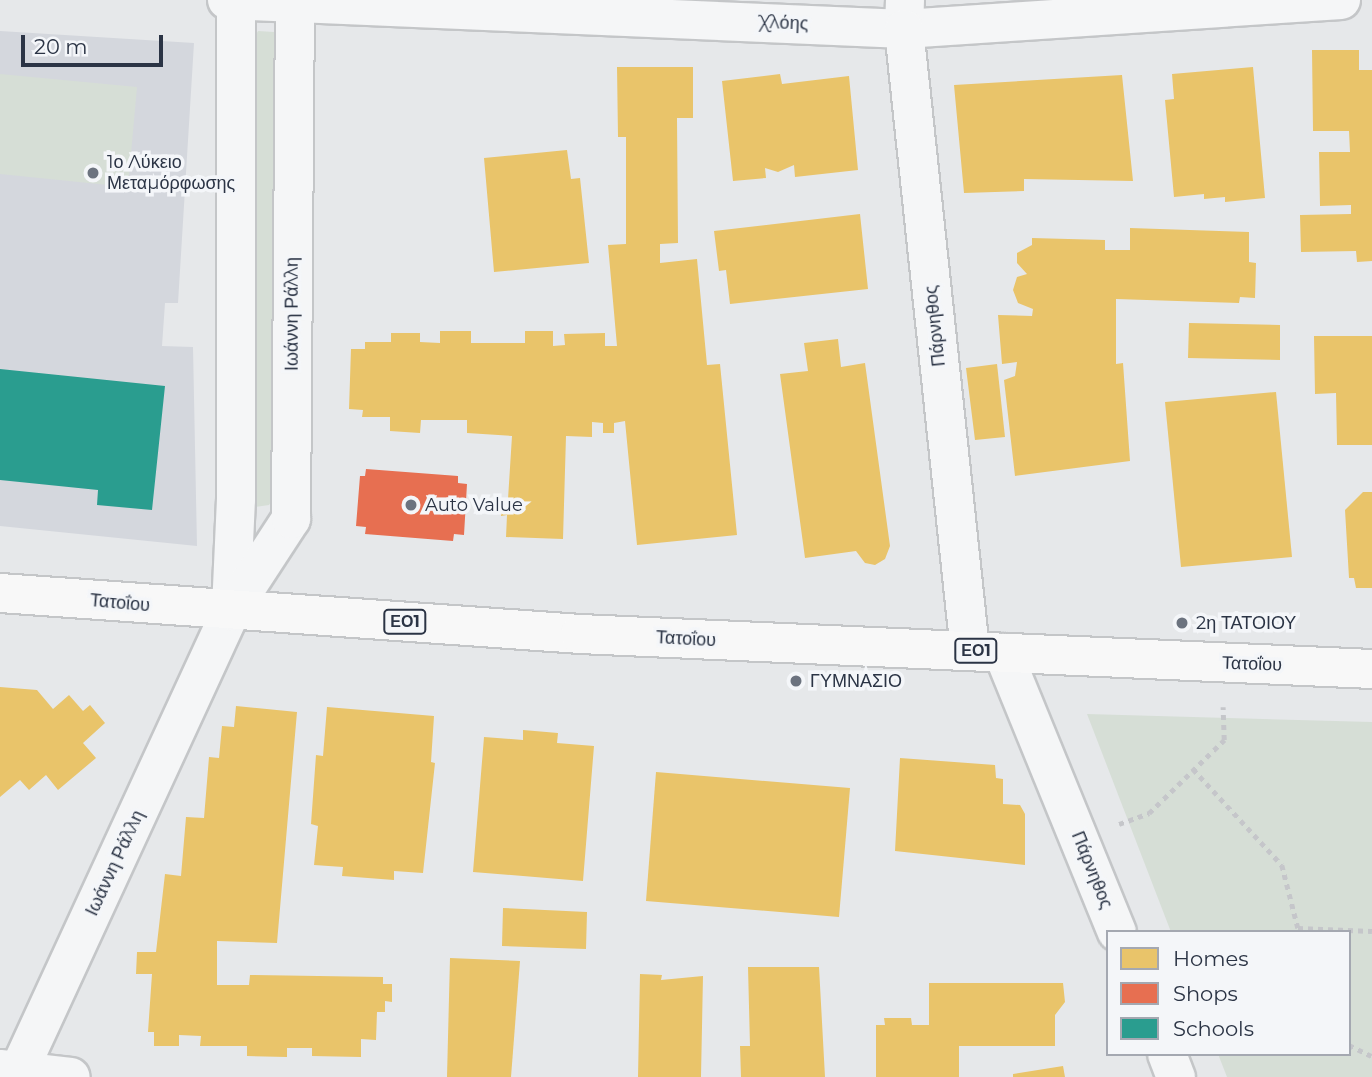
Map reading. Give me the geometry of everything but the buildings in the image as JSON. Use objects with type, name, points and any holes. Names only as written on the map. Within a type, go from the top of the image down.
[{"type":"main road","name":"Τατοΐου","points":[[0,593],[580,634],[1372,669]]},
{"type":"street","name":"Χλόης","points":[[227,0],[904,14],[1340,0]]},
{"type":"street","name":"Ιωάννη Ράλλη","points":[[231,611],[236,499],[236,0]]},
{"type":"street","name":"Ιωάννη Ράλλη","points":[[12,1073],[231,611],[291,519],[295,2]]},
{"type":"street","name":"Πάρνηθος","points":[[904,14],[986,652],[1079,840],[1116,930]]},
{"type":"street","points":[[1168,1056],[1177,1077]]},
{"type":"street","points":[[12,1073],[71,1077]]},
{"type":"path","points":[[1079,840],[1149,813],[1224,740],[1222,662]]},
{"type":"path","points":[[1193,769],[1282,865],[1298,928],[1347,930]]},
{"type":"path","points":[[1351,930],[1372,931]]},
{"type":"path","points":[[1351,1046],[1372,1056]]},
{"type":"shaded area","name":"1ο Λύκειο Μεταμόρφωσης","points":[[0,31],[194,43],[178,303],[165,303],[162,346],[193,347],[197,546],[0,526]]},
{"type":"shaded area","points":[[258,31],[274,32],[281,44],[275,495],[269,505],[255,507],[246,495],[251,43]]},
{"type":"shaded area","points":[[0,74],[137,87],[128,187],[0,174]]},
{"type":"shaded area","points":[[1087,714],[1372,722],[1372,1077],[1227,1077],[1219,1056],[1351,1056],[1351,930],[1170,930]]},
{"type":"place","name":"1ο Λύκειο Μεταμόρφωσης","points":[[93,173]]},
{"type":"place","name":"Auto Value","points":[[411,505]]},
{"type":"place","name":"2η ΤΑΤΟΙΟΥ","points":[[1182,623]]},
{"type":"place","name":"ΓΥΜΝΑΣΙΟ","points":[[796,681]]}]
